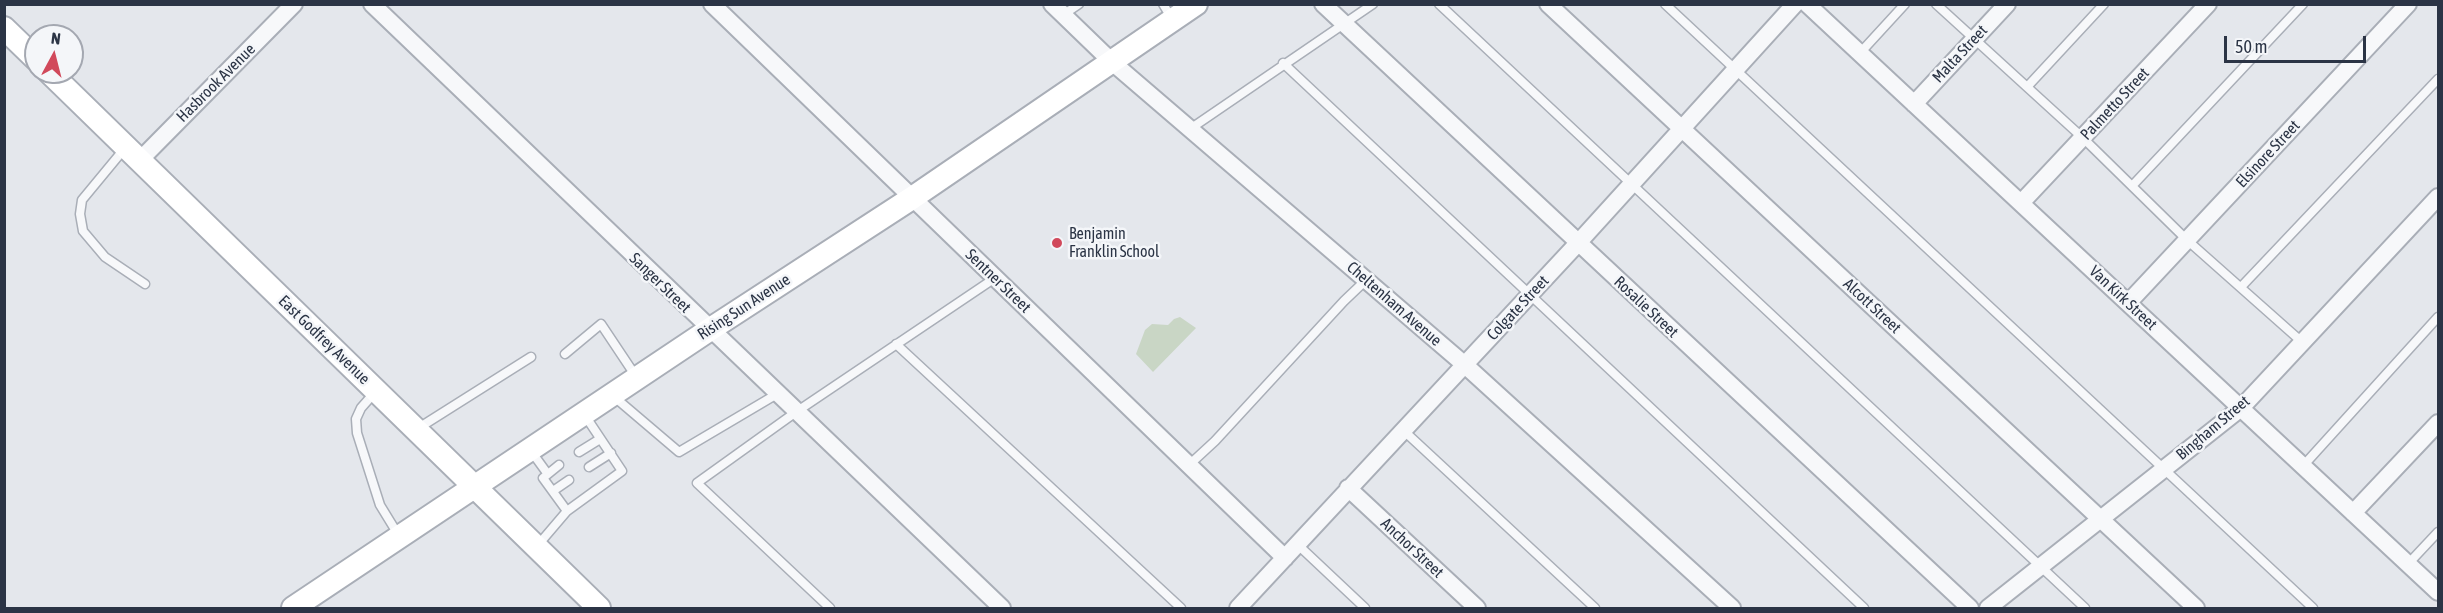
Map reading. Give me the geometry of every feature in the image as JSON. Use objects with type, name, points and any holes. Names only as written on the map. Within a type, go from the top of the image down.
[{"type":"main road","name":"Rising Sun Avenue","points":[[299,604],[709,330],[912,198],[1112,62],[1168,12],[1196,4]]},
{"type":"main road","points":[[4,28],[24,47]]},
{"type":"main road","name":"East Godfrey Avenue","points":[[61,84],[599,609]]},
{"type":"street","name":"Hasbrook Avenue","points":[[132,154],[294,4]]},
{"type":"street","name":"Sanger Street","points":[[372,4],[1002,609]]},
{"type":"street","name":"Sentner Street","points":[[712,4],[1285,558]]},
{"type":"street","name":"Rosalie Street","points":[[1323,4],[1970,609]]},
{"type":"street","name":"Alcott Street","points":[[1548,4],[2196,609]]},
{"type":"street","name":"Colgate Street","points":[[1245,606],[1348,488],[1578,243],[1795,4]]},
{"type":"street","name":"Van Kirk Street","points":[[1807,4],[2439,592]]},
{"type":"street","name":"Malta Street","points":[[1914,104],[2007,4]]},
{"type":"street","name":"Palmetto Street","points":[[2021,203],[2208,4]]},
{"type":"street","name":"Elsinore Street","points":[[2128,303],[2408,4]]},
{"type":"street","name":"Cheltenham Avenue","points":[[1058,10],[1112,62],[1465,365],[1732,609]]},
{"type":"street","name":"Bingham Street","points":[[1988,609],[2241,408],[2439,197]]},
{"type":"street","points":[[2354,513],[2439,423]]},
{"type":"street","name":"Anchor Street","points":[[1348,488],[1477,609]]},
{"type":"lane","points":[[1058,10],[1079,4]]},
{"type":"lane","points":[[1190,129],[1283,63],[1373,4]]},
{"type":"lane","points":[[1439,4],[2085,609]]},
{"type":"lane","points":[[1665,4],[2313,609]]},
{"type":"lane","points":[[1860,53],[1905,4]]},
{"type":"lane","points":[[1936,4],[2083,138],[2187,240],[2302,342]]},
{"type":"lane","points":[[2027,87],[2104,4]]},
{"type":"lane","points":[[2132,186],[2303,4]]},
{"type":"lane","points":[[1283,63],[1864,609]]},
{"type":"lane","points":[[2241,287],[2439,79]]},
{"type":"lane","points":[[132,154],[82,200],[80,214],[83,231],[105,257],[145,284]]},
{"type":"lane","points":[[830,609],[697,483],[796,412],[995,278]]},
{"type":"lane","points":[[1189,465],[1215,441],[1366,280]]},
{"type":"lane","points":[[2303,466],[2439,317]]},
{"type":"lane","points":[[565,354],[601,324],[637,378]]},
{"type":"lane","points":[[896,344],[1181,609]]},
{"type":"lane","points":[[417,429],[531,357]]},
{"type":"lane","points":[[377,391],[361,408],[356,419],[357,433],[380,506],[399,536]]},
{"type":"lane","points":[[612,395],[679,452],[777,394]]},
{"type":"lane","points":[[536,547],[567,511],[622,471],[584,414]]},
{"type":"lane","points":[[1402,430],[1595,609]]},
{"type":"lane","points":[[579,452],[600,439]]},
{"type":"lane","points":[[530,449],[547,473]]},
{"type":"lane","points":[[589,467],[611,453]]},
{"type":"lane","points":[[559,465],[543,478],[567,511]]},
{"type":"lane","points":[[553,491],[569,480]]},
{"type":"lane","points":[[2408,564],[2439,531]]},
{"type":"lane","points":[[1297,544],[1365,609]]},
{"type":"green space","points":[[1180,317],[1196,328],[1153,372],[1136,354],[1145,330],[1152,324],[1168,325]]},
{"type":"place","name":"Benjamin Franklin School","points":[[1057,243]]}]
